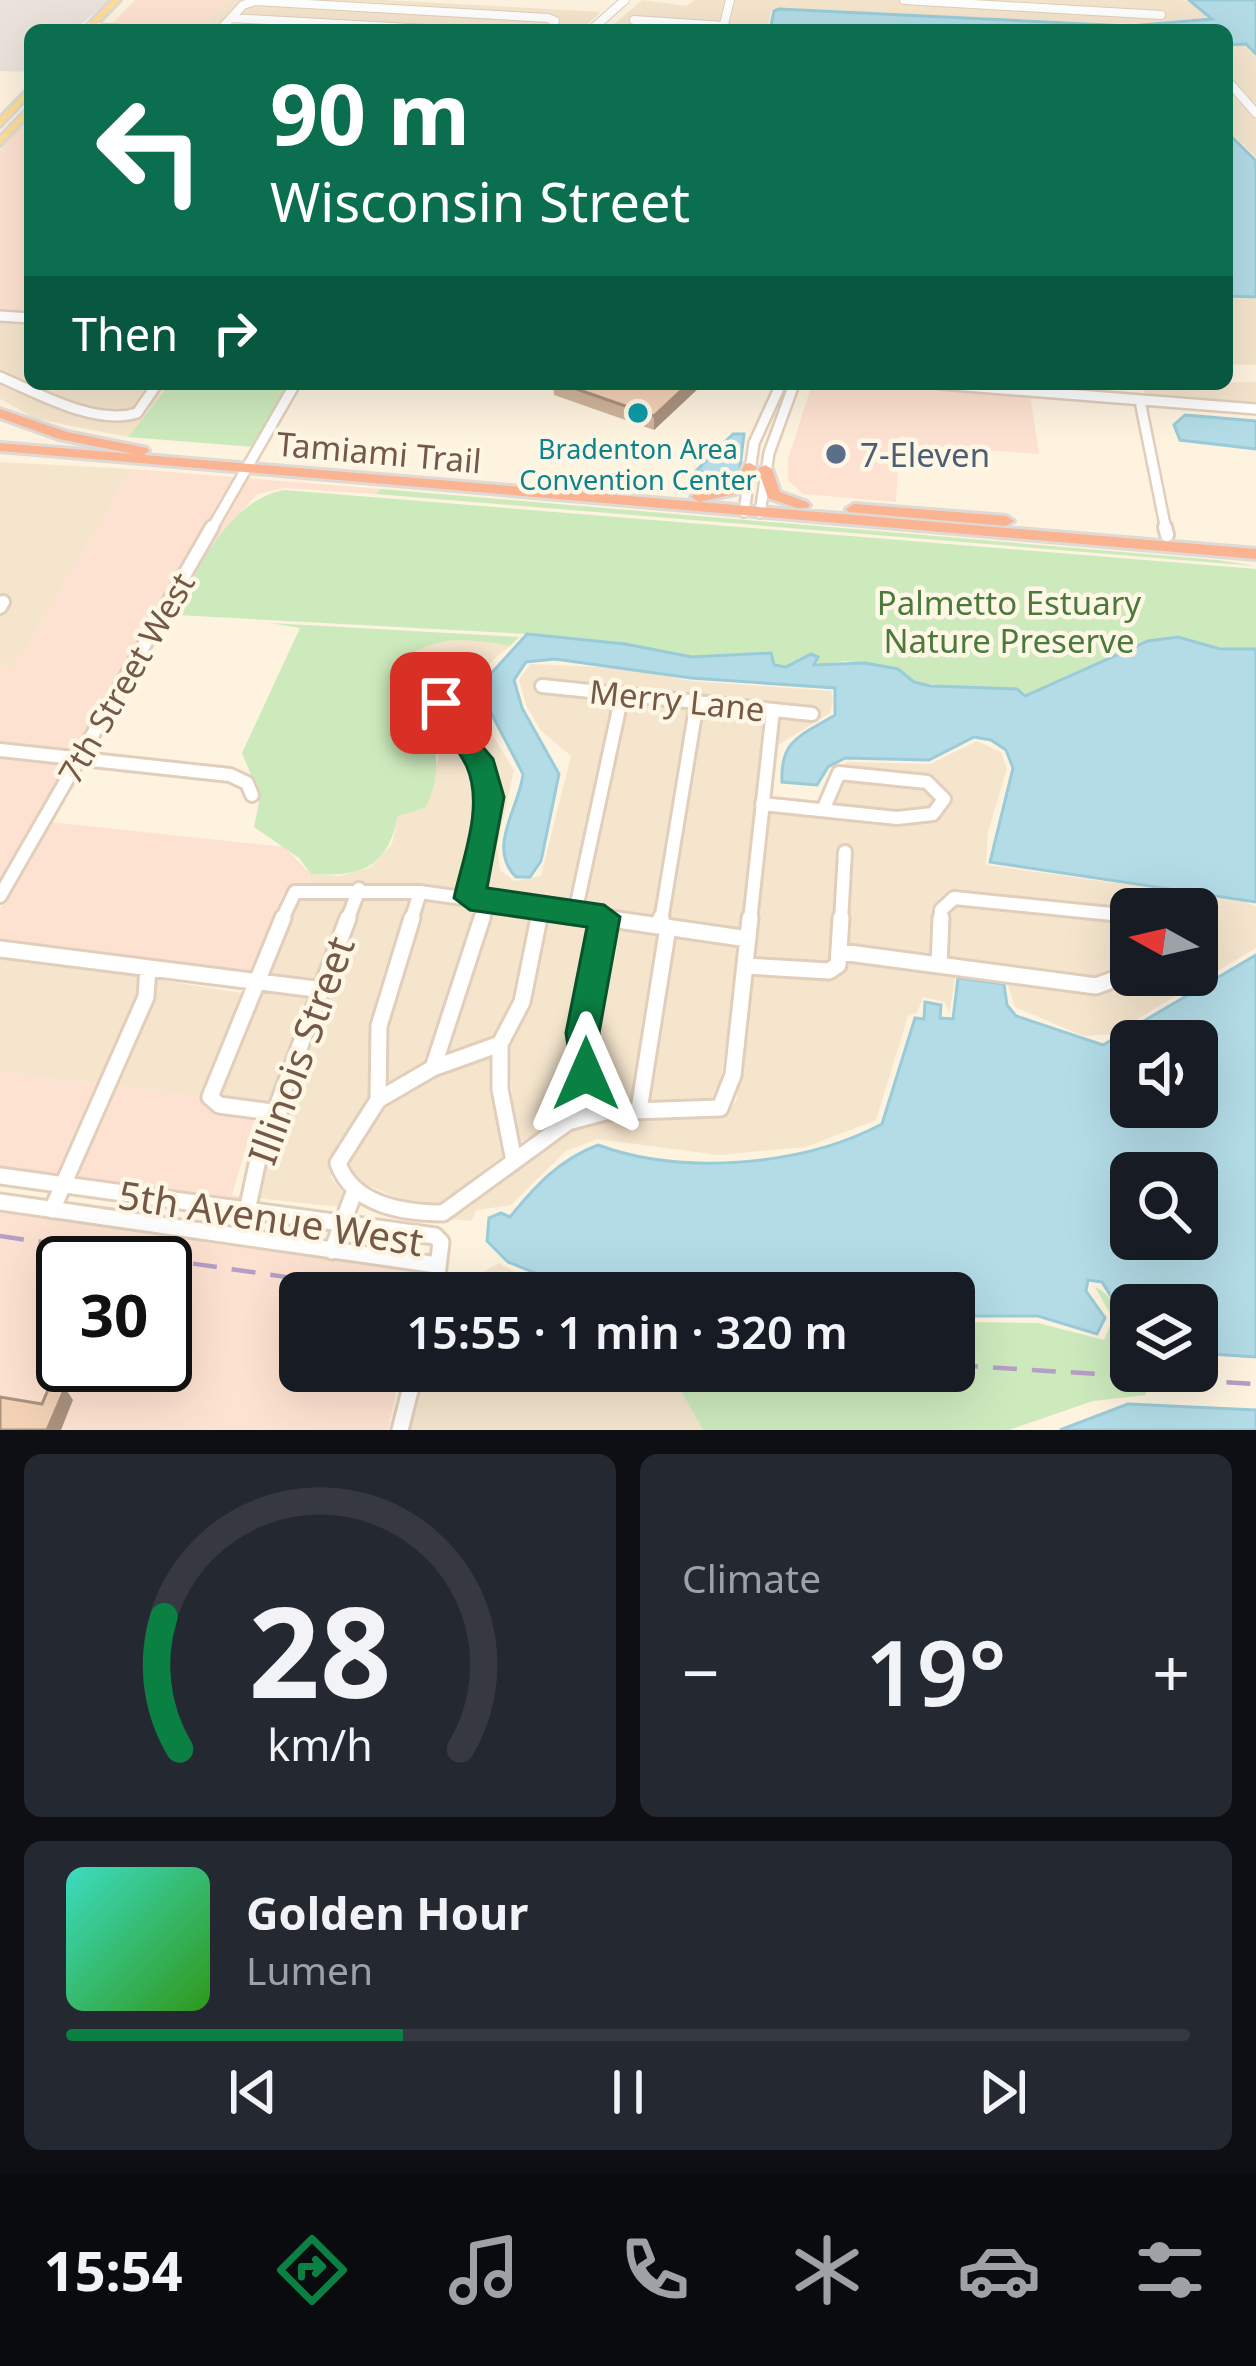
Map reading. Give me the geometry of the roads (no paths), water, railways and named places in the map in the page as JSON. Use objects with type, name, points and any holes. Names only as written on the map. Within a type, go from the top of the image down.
[{"type":"highway","points":[[0,413],[64,436],[142,452]]},
{"type":"highway","name":"Tamiami Trail","points":[[0,437],[248,465],[1256,554]]},
{"type":"highway","name":"Tamiami Trail","points":[[0,447],[97,459],[699,497],[753,507],[802,505],[1256,542]]},
{"type":"highway","points":[[0,458],[97,459]]},
{"type":"highway","points":[[699,497],[739,489],[758,468],[773,495],[802,505]]},
{"type":"main road","points":[[98,24],[122,2]]},
{"type":"main road","points":[[0,123],[5,111],[13,119],[0,142]]},
{"type":"main road","points":[[0,142],[24,118]]},
{"type":"street","points":[[598,24],[628,0]]},
{"type":"street","points":[[606,24],[628,0]]},
{"type":"street","points":[[904,0],[1161,15]]},
{"type":"street","points":[[226,24],[248,2],[554,20],[553,24]]},
{"type":"street","points":[[231,18],[340,24]]},
{"type":"street","points":[[634,20],[678,24]]},
{"type":"street","points":[[1233,87],[1256,113]]},
{"type":"street","points":[[36,390],[95,411],[137,413],[153,390]]},
{"type":"street","name":"7th Street West","points":[[0,896],[292,390]]},
{"type":"street","points":[[753,507],[759,430],[778,390]]},
{"type":"street","points":[[758,468],[791,390]]},
{"type":"street","points":[[1011,390],[1256,409]]},
{"type":"street","points":[[1140,401],[1167,535]]},
{"type":"street","name":"Merry Lane","points":[[542,686],[812,714]]},
{"type":"street","points":[[575,913],[622,695]]},
{"type":"street","points":[[638,1110],[697,702]]},
{"type":"street","points":[[441,703],[457,736],[479,759],[490,797],[470,898]]},
{"type":"street","points":[[541,908],[511,1036],[433,1068],[378,1100],[338,1163],[340,1176],[355,1190],[410,1213],[448,1211],[514,1156],[553,1130],[589,1115],[706,1111],[724,1105],[746,967],[773,710]]},
{"type":"street","points":[[0,750],[230,775],[247,783],[252,795]]},
{"type":"street","points":[[762,804],[823,811],[908,819],[933,814],[944,799],[927,782],[839,773],[831,781],[823,811]]},
{"type":"street","points":[[746,967],[829,971],[838,965],[844,852]]},
{"type":"street","name":"Illinois Street","points":[[247,1211],[259,1155],[279,1113],[359,890]]},
{"type":"street","points":[[279,1113],[219,1105],[210,1097],[254,980],[296,892],[420,892],[748,939]]},
{"type":"street","points":[[378,1100],[379,1026],[420,892]]},
{"type":"street","points":[[939,965],[940,910],[954,898],[1110,914]]},
{"type":"street","points":[[433,1068],[471,943],[490,901]]},
{"type":"street","points":[[589,1115],[583,1033],[604,917]]},
{"type":"street","points":[[0,949],[323,990]]},
{"type":"street","points":[[841,952],[1096,986],[1110,981]]},
{"type":"street","points":[[52,1210],[146,997],[148,968]]},
{"type":"street","points":[[500,1044],[500,1089],[514,1156]]},
{"type":"street","name":"5th Avenue West","points":[[0,1176],[439,1238],[437,1265],[0,1202]]},
{"type":"street","points":[[332,1251],[355,1190]]},
{"type":"street","points":[[405,1232],[410,1213]]},
{"type":"street","points":[[436,1272],[437,1265]]},
{"type":"street","points":[[400,1430],[410,1392]]},
{"type":"water","points":[[1189,0],[1256,0],[1256,54],[1246,44],[1233,45],[1233,24],[1153,24],[1212,19]]},
{"type":"water","points":[[779,9],[1088,24],[771,24]]},
{"type":"water","points":[[1233,138],[1256,161],[1256,297],[1233,296]]},
{"type":"water","points":[[1185,415],[1256,421],[1256,449],[1180,440],[1174,425]]},
{"type":"water","points":[[733,434],[744,434],[739,476],[728,484],[697,470]]},
{"type":"water","points":[[527,634],[625,644],[692,657],[771,653],[774,665],[786,667],[811,654],[818,657],[814,665],[865,663],[898,669],[914,682],[931,686],[1017,689],[1025,696],[1148,641],[1178,637],[1220,649],[1256,649],[1256,902],[1218,896],[1218,888],[1163,888],[990,862],[1013,768],[1006,750],[991,740],[974,737],[929,760],[845,758],[828,767],[817,785],[782,782],[789,747],[835,715],[835,688],[691,678],[555,659],[526,662],[514,680],[522,708],[559,774],[541,861],[530,877],[516,877],[504,853],[504,840],[523,774],[478,688]]},
{"type":"water","points":[[1256,955],[1256,1357],[1218,1354],[1218,1284],[1110,1284],[1110,1295],[1102,1282],[1088,1280],[1086,1291],[1105,1318],[1097,1334],[1038,1316],[975,1316],[975,1272],[533,1272],[508,1262],[487,1241],[489,1218],[501,1213],[510,1217],[549,1175],[598,1145],[667,1161],[742,1162],[816,1149],[882,1124],[915,1018],[924,1019],[925,1002],[941,1005],[940,1018],[953,1019],[958,978],[1004,984],[1007,1005],[1016,1016],[1103,1045],[1110,1041],[1110,1128],[1218,1128],[1218,1020],[1146,1020],[1186,996],[1218,996],[1218,977]]},
{"type":"water","points":[[1128,1404],[1256,1410],[1256,1430],[1060,1430]]},
{"type":"railway","points":[[0,1236],[279,1276]]},
{"type":"railway","points":[[975,1366],[1256,1384]]},
{"type":"place","name":"Bradenton Area Convention Center","points":[[638,413]]},
{"type":"place","name":"7-Eleven","points":[[836,454]]},
{"type":"park label","name":"Palmetto Estuary Nature Preserve","points":[[1009,621]]}]
